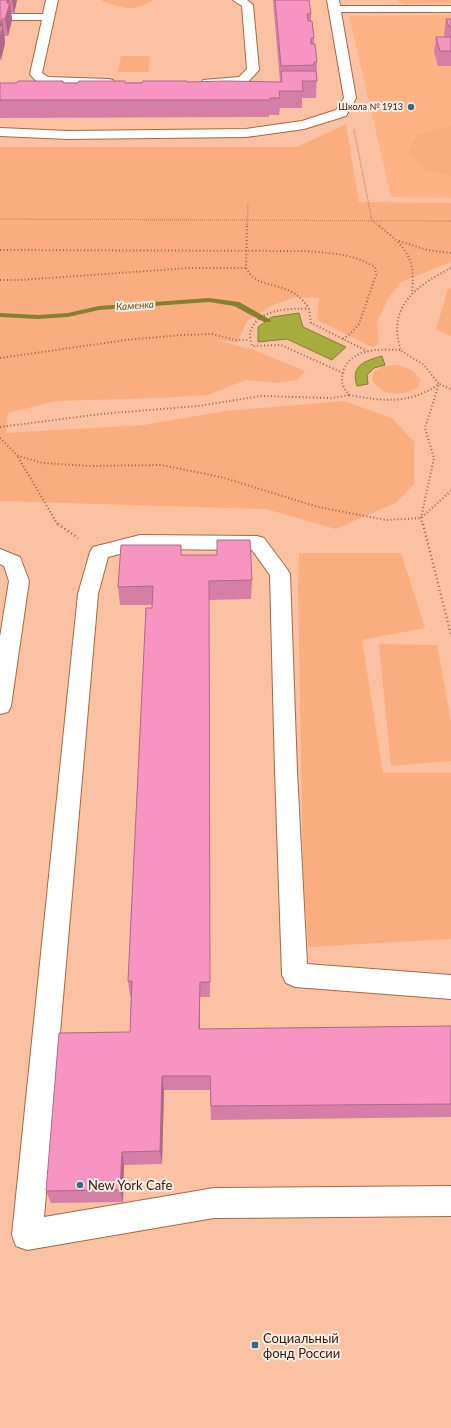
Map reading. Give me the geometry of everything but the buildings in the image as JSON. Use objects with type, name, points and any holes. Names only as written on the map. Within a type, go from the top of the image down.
[{"type":"lane","points":[[52,0],[36,74],[45,81],[68,88],[120,83]]},
{"type":"lane","points":[[196,83],[220,83],[243,80],[253,70],[248,5],[239,0]]},
{"type":"lane","points":[[0,132],[68,129],[246,133],[304,125],[341,113],[350,98],[334,4],[451,9]]},
{"type":"lane","points":[[9,17],[48,17]]},
{"type":"lane","points":[[451,987],[295,975],[280,574],[257,543],[140,542],[100,552],[88,594],[27,1235],[214,1203],[451,1200]]},
{"type":"lane","points":[[0,556],[13,562],[19,581],[0,706]]},
{"type":"path","points":[[341,113],[351,118],[372,221],[399,241],[407,251],[412,262],[415,278],[412,291],[400,309],[397,327],[400,350]]},
{"type":"path","points":[[248,203],[248,250],[246,268],[248,274],[254,280],[288,289],[302,298],[309,309],[311,323],[368,352]]},
{"type":"path","points":[[0,219],[451,221]]},
{"type":"path","points":[[399,241],[427,250],[451,253]]},
{"type":"path","points":[[0,250],[248,250],[331,252],[363,260],[375,267],[376,277],[370,290],[361,322],[350,335],[343,339]]},
{"type":"path","points":[[0,280],[20,280],[189,268],[246,268]]},
{"type":"path","points":[[412,291],[451,268]]},
{"type":"path","points":[[309,309],[297,308],[274,311],[262,316],[249,332],[252,346],[281,345],[343,373]]},
{"type":"path","points":[[0,358],[126,340],[181,335],[212,334],[235,340],[250,340]]},
{"type":"path","points":[[349,395],[342,384],[345,366],[354,357],[379,349],[400,350],[424,365],[439,384],[451,389]]},
{"type":"path","points":[[0,427],[101,414],[198,406],[261,396],[330,398],[349,395],[390,401],[414,398],[428,393],[439,384]]},
{"type":"path","points":[[439,384],[425,428],[434,458],[421,518],[451,635]]},
{"type":"path","points":[[0,438],[18,456],[58,526],[100,552]]},
{"type":"path","points":[[18,456],[43,464],[90,466],[161,465],[221,477],[318,507],[386,520],[421,518],[451,491]]},
{"type":"shaded area","points":[[154,0],[139,7],[128,8],[101,1]]},
{"type":"shaded area","points":[[395,0],[451,0],[451,3],[404,4]]},
{"type":"shaded area","name":"Школа № 1913","points":[[451,15],[451,198],[391,197],[349,16]]},
{"type":"shaded area","points":[[121,56],[150,56],[148,72],[118,72]]},
{"type":"shaded area","points":[[346,124],[359,202],[451,203],[451,262],[401,282],[389,297],[377,322],[379,344],[372,347],[317,320],[319,298],[296,297],[273,305],[247,321],[237,343],[212,339],[254,350],[305,371],[297,380],[276,383],[246,380],[208,395],[56,401],[8,413],[6,433],[144,425],[226,411],[344,401],[392,418],[414,442],[414,484],[397,502],[336,529],[266,509],[0,501],[0,147],[297,147]]},
{"type":"shaded area","points":[[451,126],[451,176],[424,170],[408,152],[417,135]]},
{"type":"shaded area","points":[[451,288],[451,336],[436,329],[448,289]]},
{"type":"shaded area","points":[[299,313],[303,327],[346,347],[332,360],[287,339],[258,342],[258,327],[272,317]]},
{"type":"shaded area","points":[[382,356],[385,365],[374,368],[367,375],[368,384],[357,386],[355,379],[357,369],[360,365]]},
{"type":"shaded area","points":[[394,365],[406,368],[415,373],[420,380],[418,387],[406,393],[393,394],[381,390],[376,386],[372,380],[374,372],[382,367]]},
{"type":"shaded area","points":[[299,553],[401,553],[425,628],[362,640],[383,773],[451,773],[451,939],[308,947],[303,865],[298,588]]},
{"type":"shaded area","points":[[379,644],[437,645],[451,721],[451,761],[391,766]]},
{"type":"waterway","name":"Каменка","points":[[0,315],[38,317],[68,315],[99,308],[209,300],[236,304],[267,320]]},
{"type":"place","name":"Школа № 1913","points":[[411,107]]},
{"type":"place","name":"New York Cafe","points":[[80,1185]]},
{"type":"place","name":"Социальный фонд России","points":[[255,1345]]}]
